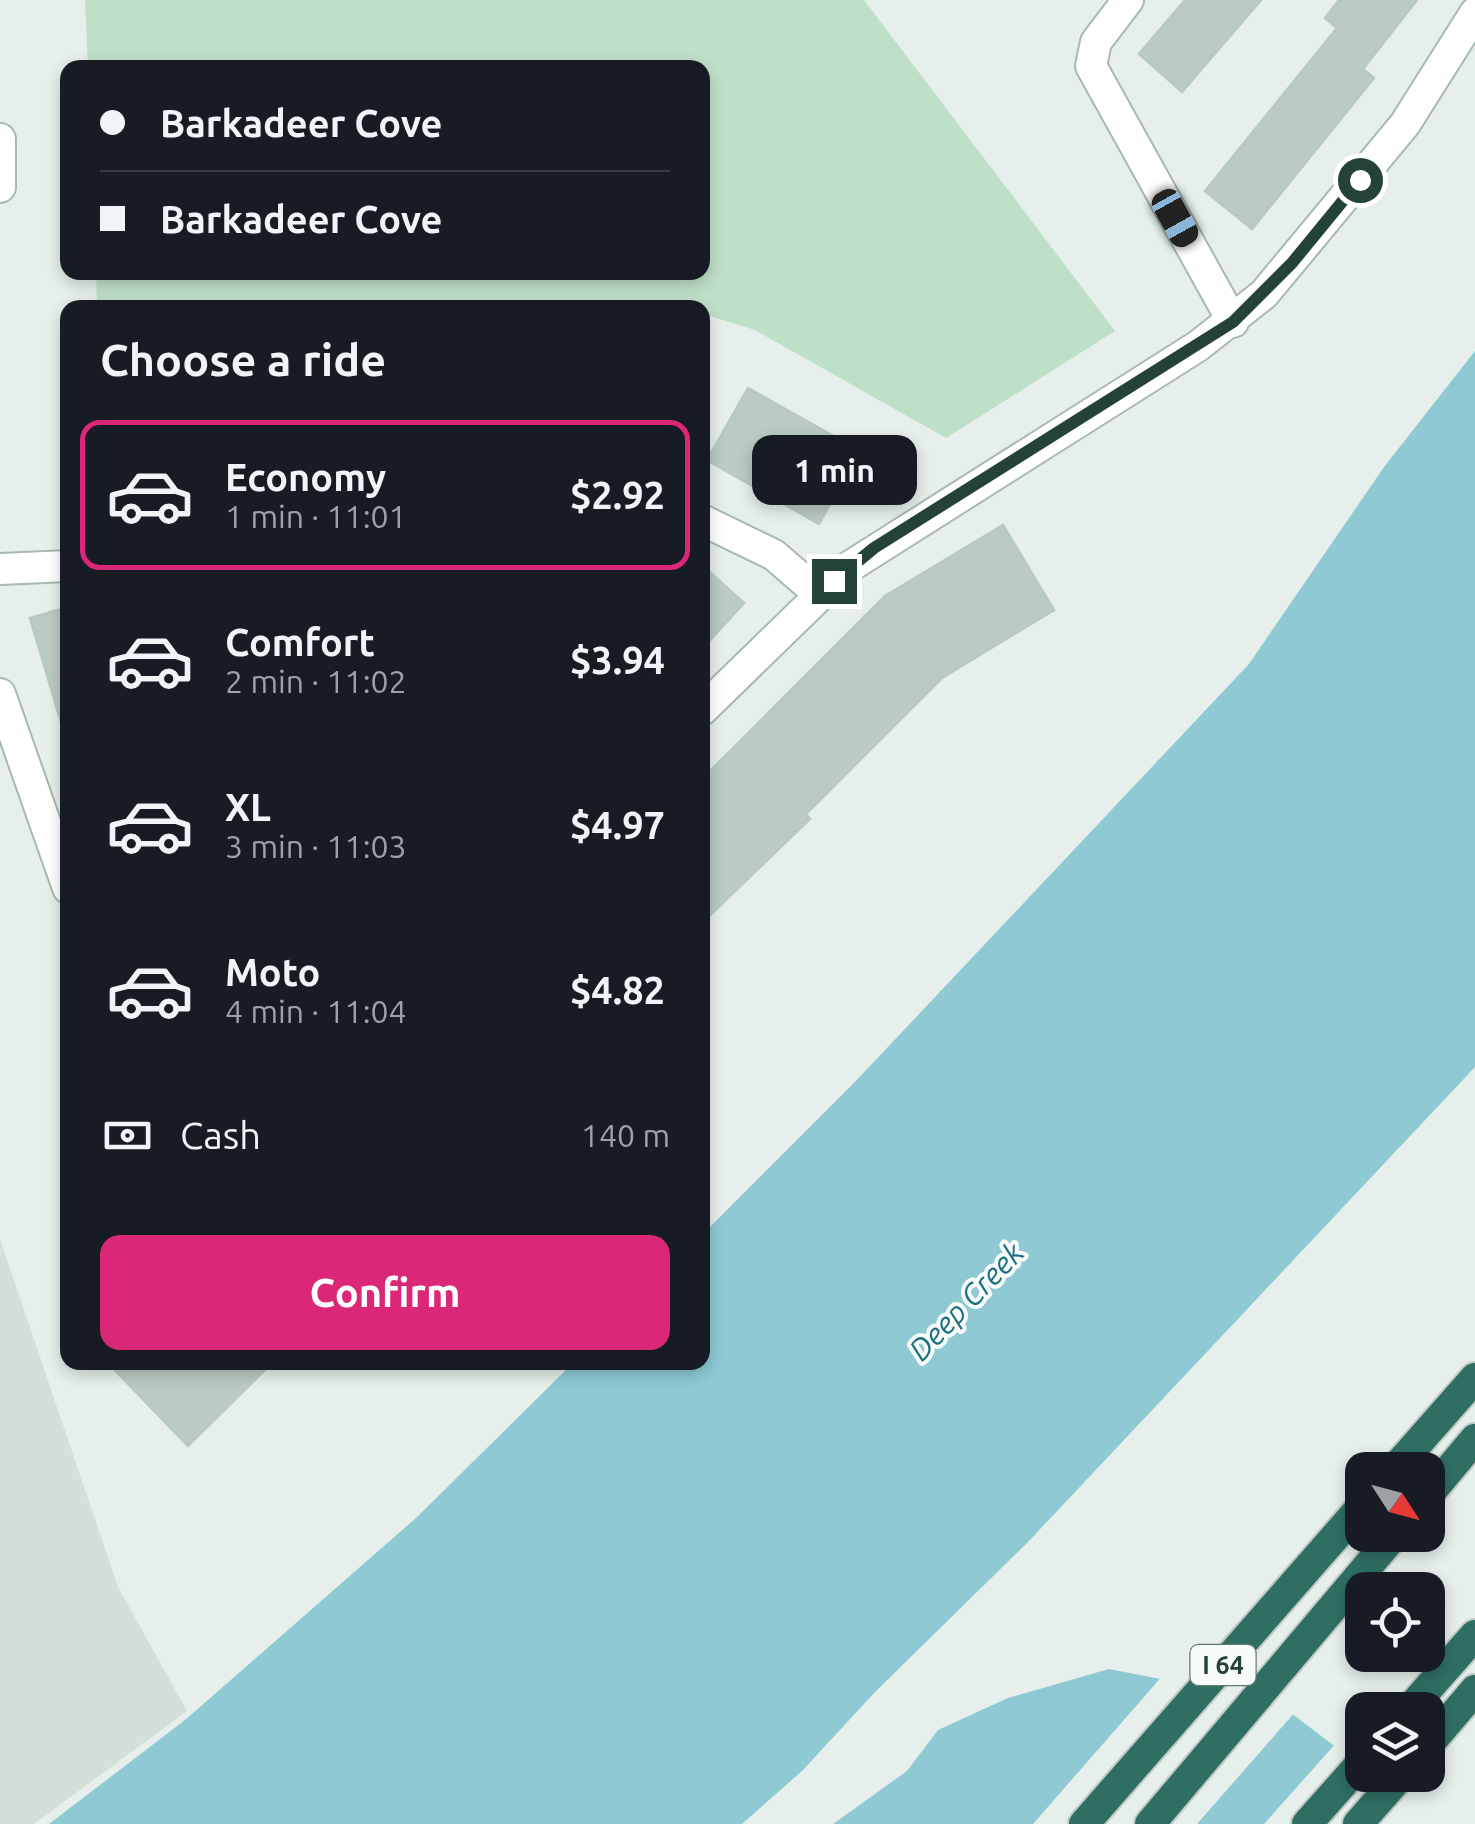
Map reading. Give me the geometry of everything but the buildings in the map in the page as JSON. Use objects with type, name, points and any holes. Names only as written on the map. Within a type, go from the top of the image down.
[{"type":"highway","points":[[1410,1452],[1475,1378]]},
{"type":"highway","points":[[1445,1475],[1475,1439]]},
{"type":"highway","name":"I 64","points":[[1084,1824],[1345,1525]]},
{"type":"highway","points":[[1150,1824],[1380,1552]]},
{"type":"highway","points":[[1425,1692],[1475,1635]]},
{"type":"highway","points":[[1445,1725],[1467,1700]]},
{"type":"highway","points":[[1307,1824],[1345,1781]]},
{"type":"highway","points":[[1358,1824],[1386,1792]]},
{"type":"street","points":[[1128,0],[1096,42],[1092,66],[1233,322]]},
{"type":"street","points":[[710,702],[819,594],[874,548],[1233,322],[1292,263],[1405,124],[1475,13]]},
{"type":"street","points":[[0,139],[0,187]]},
{"type":"street","points":[[710,524],[774,556],[819,594]]},
{"type":"street","points":[[0,569],[60,566]]},
{"type":"street","points":[[0,694],[60,865]]},
{"type":"shaded area","points":[[0,1239],[118,1587],[187,1711],[34,1824],[0,1824]]},
{"type":"green space","points":[[85,0],[864,0],[1115,331],[946,438],[755,330],[710,316],[710,300],[97,300],[96,280],[710,280],[710,60],[88,60]]},
{"type":"water","name":"Deep Creek","points":[[1475,351],[1475,1067],[1027,1543],[875,1692],[803,1770],[742,1824],[49,1824],[185,1720],[416,1518],[566,1370],[710,1370],[710,1227],[854,1083],[1249,664],[1384,467]]},
{"type":"water","points":[[1109,1669],[1238,1694],[1266,1694],[1345,1754],[1345,1792],[1369,1792],[1378,1824],[833,1824],[907,1771],[938,1730],[1008,1698]]},
{"type":"pier","points":[[1164,1674],[1239,1689],[1266,1689],[1296,1711],[1197,1824],[1033,1824]]},
{"type":"pier","points":[[1337,1742],[1345,1748],[1345,1792],[1386,1792],[1383,1824],[1264,1824]]},
{"type":"route","points":[[834,581],[874,548],[1233,322],[1292,263],[1360,180]]}]
